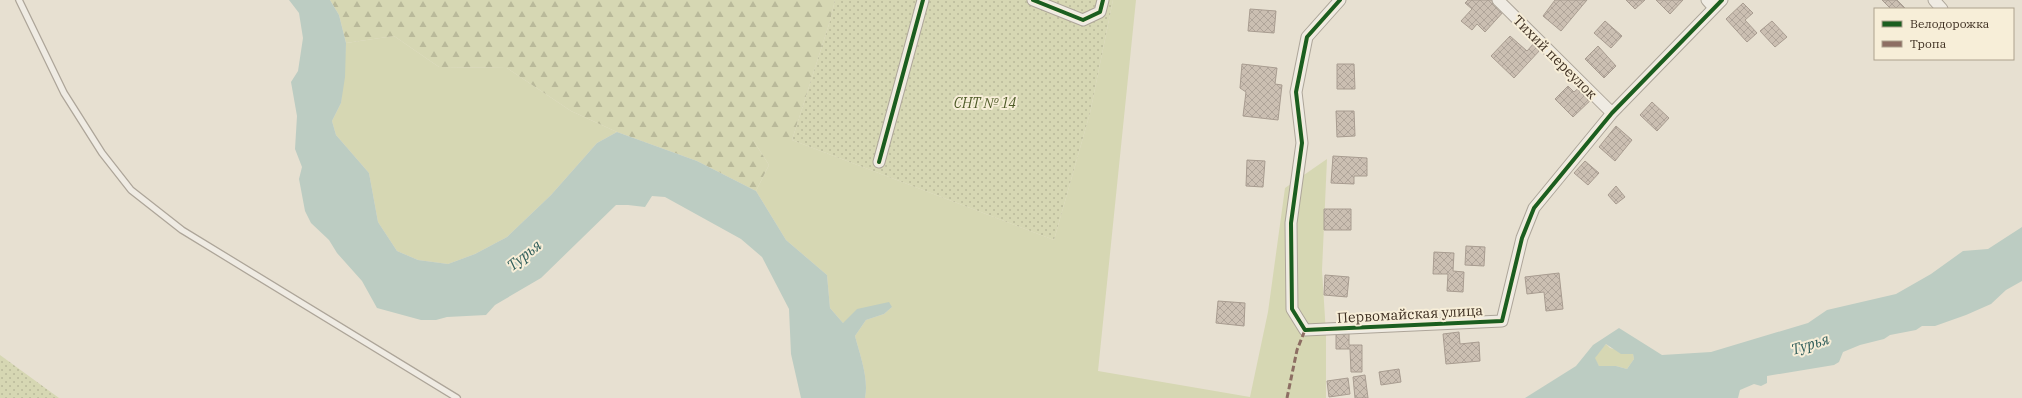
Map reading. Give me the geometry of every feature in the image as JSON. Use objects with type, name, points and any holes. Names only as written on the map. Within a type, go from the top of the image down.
[{"type":"street","points":[[878,162],[923,0]]},
{"type":"street","points":[[1033,0],[1083,20],[1100,12],[1103,0]]},
{"type":"street","name":"Первомайская улица","points":[[1340,0],[1307,37],[1296,92],[1302,143],[1291,223],[1292,309],[1305,330],[1502,321],[1522,238],[1534,208],[1612,113],[1710,4],[1722,0]]},
{"type":"street","name":"Тихий переулок","points":[[1498,0],[1612,113]]},
{"type":"street","points":[[1934,0],[1941,8]]},
{"type":"lane","points":[[19,0],[64,93],[102,154],[131,190],[182,230],[457,398]]},
{"type":"green space","points":[[330,0],[835,0],[830,21],[792,140],[753,140],[769,165],[756,191],[697,161],[617,132],[571,111],[507,68],[439,67],[394,36],[346,43],[339,15]]},
{"type":"green space","name":"СНТ № 14","points":[[835,0],[1113,0],[1090,113],[1054,240],[792,140],[830,21]]},
{"type":"green space","points":[[1113,0],[1136,0],[1098,371],[1250,397],[1268,312],[1285,188],[1327,159],[1322,270],[1326,334],[1326,398],[865,398],[865,375],[855,336],[866,320],[884,314],[892,307],[843,323],[830,308],[827,275],[786,240],[756,191],[769,165],[753,140],[792,140],[1054,240],[1090,113]]},
{"type":"green space","points":[[394,36],[439,67],[507,68],[571,111],[617,132],[597,143],[551,195],[507,237],[475,254],[448,264],[418,260],[397,251],[378,222],[369,173],[336,135],[332,121],[341,103],[346,43]]},
{"type":"green space","points":[[1606,344],[1610,348],[1633,354],[1634,359],[1627,369],[1616,366],[1599,366],[1594,358]]},
{"type":"green space","points":[[0,355],[59,398],[0,398]]},
{"type":"water","name":"Турья","points":[[289,0],[330,0],[339,15],[346,43],[345,77],[341,103],[332,121],[336,135],[369,173],[378,222],[397,251],[418,260],[448,264],[475,254],[507,237],[551,195],[597,143],[617,132],[697,161],[756,191],[786,240],[827,275],[830,308],[843,323],[857,309],[889,302],[892,307],[884,314],[866,320],[855,336],[865,375],[865,398],[801,398],[791,354],[789,309],[762,257],[741,239],[665,197],[652,196],[645,207],[616,205],[541,278],[495,305],[486,315],[421,320],[377,308],[362,281],[337,253],[329,240],[311,223],[305,211],[299,179],[302,167],[295,149],[297,116],[291,82],[298,71],[303,38],[299,13]]},
{"type":"water","name":"Турья","points":[[2022,227],[2022,281],[2006,290],[1991,304],[1935,326],[1922,326],[1916,330],[1890,335],[1884,339],[1860,345],[1843,352],[1839,362],[1834,365],[1767,376],[1767,383],[1761,386],[1754,384],[1740,390],[1738,398],[1525,398],[1576,366],[1593,345],[1619,328],[1662,355],[1711,352],[1808,323],[1827,310],[1896,294],[1931,274],[1963,251],[1988,249]],"holes":[[[1606,344],[1621,354],[1633,354],[1634,359],[1627,369],[1616,366],[1599,366],[1595,358]]]},
{"type":"building","points":[[1468,0],[1494,0],[1505,10],[1485,32],[1477,24],[1472,30],[1461,21],[1472,9],[1465,3]]},
{"type":"building","points":[[1555,0],[1587,0],[1561,31],[1543,16]]},
{"type":"building","points":[[1626,0],[1645,0],[1635,9]]},
{"type":"building","points":[[1656,0],[1683,0],[1670,14]]},
{"type":"building","points":[[1882,0],[1897,0],[1905,8],[1890,8]]},
{"type":"building","points":[[1743,3],[1753,13],[1745,20],[1757,33],[1747,42],[1726,19]]},
{"type":"building","points":[[1250,9],[1276,11],[1274,33],[1248,31]]},
{"type":"building","points":[[1605,21],[1622,36],[1611,48],[1594,33]]},
{"type":"building","points":[[1772,21],[1787,37],[1775,47],[1760,31]]},
{"type":"building","points":[[1510,36],[1527,51],[1535,42],[1541,49],[1514,78],[1491,56]]},
{"type":"building","points":[[1598,46],[1616,66],[1604,78],[1585,59]]},
{"type":"building","points":[[1242,64],[1277,68],[1275,84],[1282,85],[1278,120],[1243,116],[1246,92],[1240,88]]},
{"type":"building","points":[[1337,64],[1354,64],[1355,89],[1337,89]]},
{"type":"building","points":[[1582,85],[1594,97],[1573,117],[1555,99],[1568,86],[1574,92]]},
{"type":"building","points":[[1652,102],[1669,118],[1657,131],[1640,115]]},
{"type":"building","points":[[1336,111],[1354,111],[1355,136],[1337,137]]},
{"type":"building","points":[[1616,126],[1632,140],[1615,161],[1599,147]]},
{"type":"building","points":[[1333,156],[1367,158],[1367,176],[1354,176],[1354,184],[1331,183]]},
{"type":"building","points":[[1247,160],[1265,161],[1263,187],[1246,186]]},
{"type":"building","points":[[1585,161],[1599,173],[1588,185],[1574,173]]},
{"type":"building","points":[[1616,186],[1625,197],[1616,204],[1608,195]]},
{"type":"building","points":[[1324,209],[1351,209],[1351,230],[1324,230]]},
{"type":"building","points":[[1466,246],[1485,247],[1484,266],[1465,265]]},
{"type":"building","points":[[1434,252],[1454,253],[1453,271],[1464,272],[1463,292],[1447,291],[1448,274],[1433,274]]},
{"type":"building","points":[[1559,273],[1563,309],[1546,311],[1544,292],[1527,294],[1525,277]]},
{"type":"building","points":[[1325,275],[1349,277],[1347,297],[1324,295]]},
{"type":"building","points":[[1218,301],[1245,303],[1244,326],[1216,323]]},
{"type":"building","points":[[1459,332],[1460,344],[1479,342],[1480,361],[1446,364],[1443,334]]},
{"type":"building","points":[[1336,333],[1349,333],[1349,345],[1362,345],[1362,372],[1351,372],[1350,349],[1336,349]]},
{"type":"building","points":[[1399,369],[1401,382],[1381,385],[1379,372]]},
{"type":"building","points":[[1365,375],[1368,398],[1355,398],[1353,377]]},
{"type":"building","points":[[1348,378],[1350,394],[1329,397],[1327,381]]},
{"type":"marked path","points":[[1287,398],[1297,350],[1305,330]]},
{"type":"cycle path","points":[[879,162],[923,0]]},
{"type":"cycle path","points":[[1033,0],[1083,20],[1100,12],[1103,0]]},
{"type":"cycle path","points":[[1340,0],[1307,37],[1296,92],[1302,143],[1291,223],[1292,309],[1305,330],[1502,321],[1522,238],[1534,208],[1612,113],[1722,0]]}]
